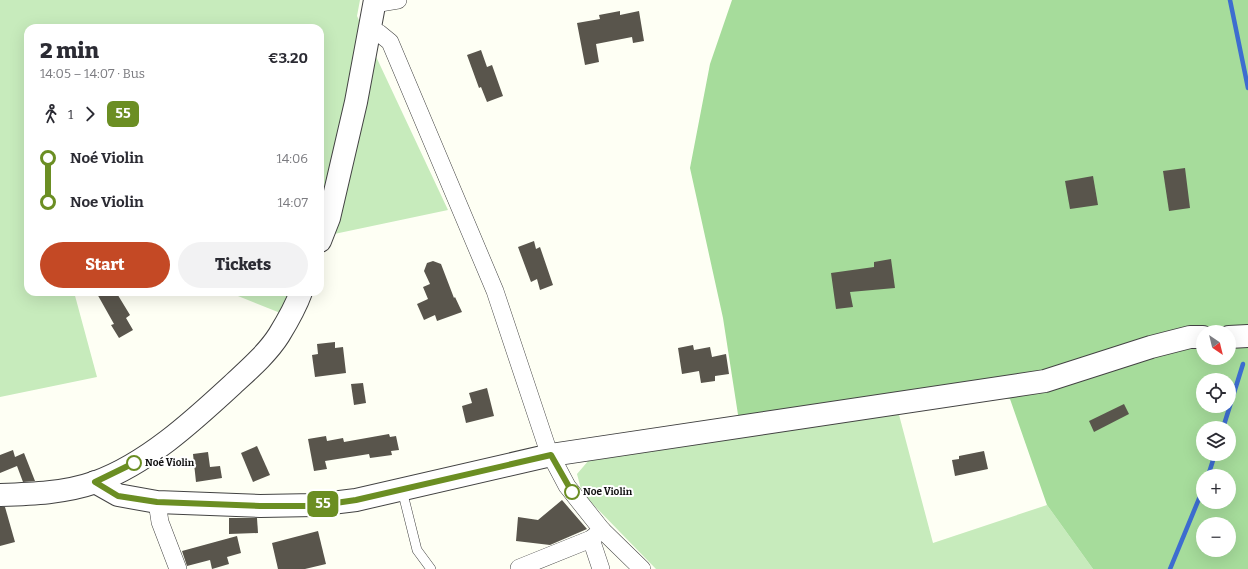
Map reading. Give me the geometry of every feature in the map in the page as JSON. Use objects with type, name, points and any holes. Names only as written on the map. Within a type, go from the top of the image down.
[{"type":"street","points":[[324,231],[329,218],[356,102],[375,2],[398,0]]},
{"type":"street","points":[[369,30],[379,33],[390,42],[495,291],[551,455],[567,486],[597,534],[642,569]]},
{"type":"street","points":[[0,495],[58,491],[95,482],[128,468],[192,422],[248,370],[278,336],[299,296]]},
{"type":"street","points":[[1236,337],[1248,336]]},
{"type":"street","points":[[95,482],[118,496],[157,502],[260,506],[315,506],[356,500],[402,488],[551,455],[1045,381],[1151,347],[1196,338]]},
{"type":"street","points":[[128,468],[131,477],[157,502],[160,522],[178,569]]},
{"type":"street","points":[[519,568],[597,534]]},
{"type":"street","points":[[597,534],[601,569]]},
{"type":"lane","points":[[402,488],[417,550],[431,569]]},
{"type":"green space","points":[[0,0],[360,0],[357,16],[448,210],[324,236],[324,24],[24,24],[24,296],[75,296],[97,377],[0,397]]},
{"type":"green space","points":[[732,0],[1248,0],[1248,569],[1093,569],[1047,505],[1010,399],[992,397],[741,434],[723,318],[690,168],[710,64]]},
{"type":"green space","points":[[238,296],[299,296],[293,318]]},
{"type":"green space","points":[[898,411],[933,543],[1047,505],[1093,569],[656,569],[582,493],[577,474],[589,460]]},
{"type":"building","points":[[620,11],[620,15],[639,11],[644,41],[633,43],[632,37],[596,44],[599,62],[585,65],[577,23],[600,19],[599,15]]},
{"type":"building","points":[[481,50],[487,67],[492,65],[503,96],[487,102],[481,87],[479,88],[467,55]]},
{"type":"building","points":[[1185,168],[1190,208],[1169,211],[1163,171]]},
{"type":"building","points":[[1093,176],[1098,205],[1070,209],[1065,181]]},
{"type":"building","points":[[534,241],[536,249],[540,247],[553,285],[540,290],[537,279],[531,282],[518,247]]},
{"type":"building","points":[[891,259],[895,288],[850,292],[853,307],[836,309],[831,273],[874,267],[874,262]]},
{"type":"building","points":[[433,261],[441,264],[454,298],[455,297],[462,312],[437,321],[435,315],[424,320],[417,304],[428,299],[423,287],[430,284],[424,271],[427,263]]},
{"type":"building","points":[[98,296],[118,296],[130,315],[126,318],[133,330],[119,338],[111,325],[114,324]]},
{"type":"building","points":[[335,342],[335,348],[343,347],[346,373],[315,377],[312,355],[318,354],[317,344]]},
{"type":"building","points":[[693,345],[694,350],[710,347],[712,357],[726,354],[729,374],[715,376],[715,381],[701,383],[699,371],[682,374],[678,348]]},
{"type":"building","points":[[363,383],[366,403],[354,405],[351,384]]},
{"type":"building","points":[[487,388],[494,416],[466,423],[462,406],[472,403],[469,393]]},
{"type":"building","points":[[1124,404],[1129,414],[1094,432],[1089,421]]},
{"type":"building","points":[[389,434],[390,437],[396,436],[399,450],[391,451],[392,455],[370,458],[369,454],[325,461],[327,469],[314,471],[308,439],[326,436],[327,441],[343,438],[344,442]]},
{"type":"building","points":[[257,446],[270,475],[253,482],[241,453]]},
{"type":"building","points":[[13,450],[15,457],[24,453],[35,481],[23,482],[17,466],[0,473],[0,455]]},
{"type":"building","points":[[984,451],[988,469],[955,476],[952,460],[959,459],[959,456]]},
{"type":"building","points":[[208,452],[210,467],[220,466],[222,478],[196,482],[193,454]]},
{"type":"building","points":[[562,500],[587,529],[550,545],[516,541],[518,517],[538,520]]},
{"type":"building","points":[[0,507],[5,507],[15,542],[0,546]]},
{"type":"building","points":[[229,518],[257,518],[258,533],[229,534]]},
{"type":"building","points":[[318,531],[326,564],[305,569],[278,569],[272,543]]},
{"type":"building","points":[[237,536],[241,553],[227,557],[229,564],[212,569],[210,560],[187,566],[182,551]]},
{"type":"waterway","points":[[1230,0],[1248,88]]},
{"type":"waterway","points":[[1225,421],[1243,364]]},
{"type":"waterway","points":[[1210,469],[1213,461]]},
{"type":"waterway","points":[[1170,569],[1196,506]]},
{"type":"bus line","name":"55","points":[[134,463],[128,468],[95,482],[118,496],[157,502],[260,506],[315,506],[356,500],[402,488],[551,455],[567,486],[572,492]]},
{"type":"place","name":"Noé Violin","points":[[134,463]]},
{"type":"place","name":"Noe Violin","points":[[572,492]]}]
